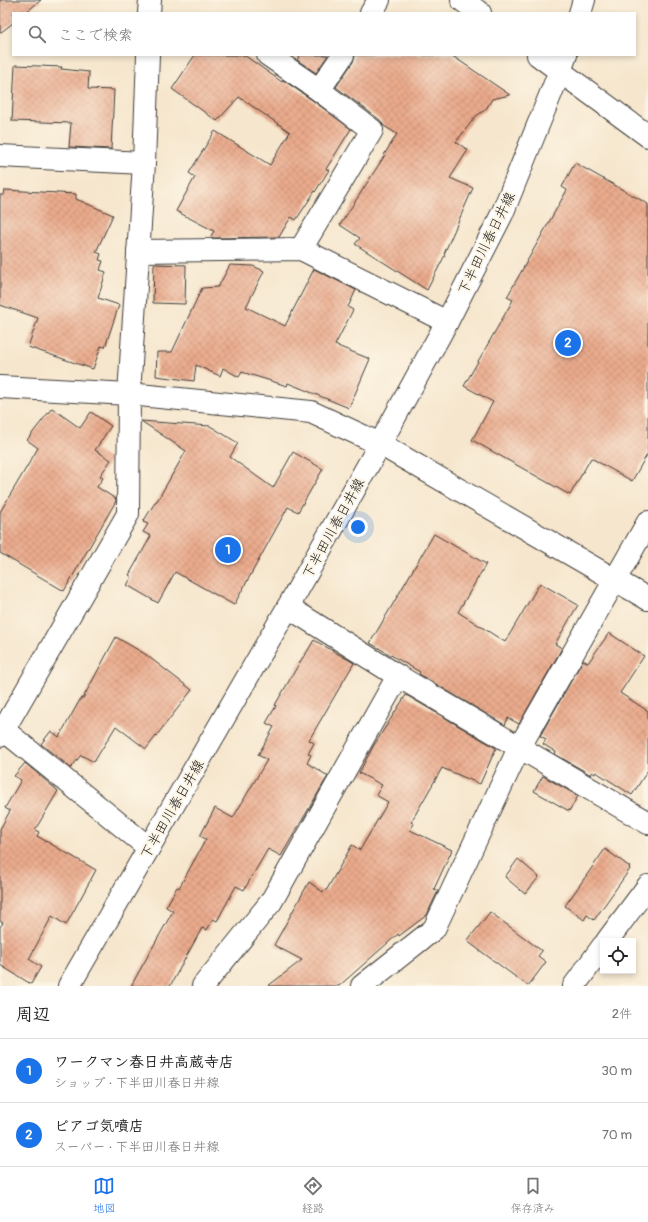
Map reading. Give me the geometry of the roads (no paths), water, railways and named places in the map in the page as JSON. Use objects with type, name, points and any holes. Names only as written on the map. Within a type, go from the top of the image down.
[{"type":"street","points":[[149,12],[150,0]]},
{"type":"street","points":[[372,12],[379,0]]},
{"type":"street","points":[[462,0],[479,12]]},
{"type":"street","points":[[580,12],[584,0]]},
{"type":"street","points":[[148,56],[144,163],[128,394],[128,514],[1,730],[149,848]]},
{"type":"street","points":[[269,56],[319,90],[372,130],[301,249]]},
{"type":"street","points":[[319,90],[342,56]]},
{"type":"street","points":[[541,56],[563,63],[648,136]]},
{"type":"street","name":"下半田川春日井線","points":[[69,986],[288,607],[447,322],[502,214],[563,63]]},
{"type":"street","points":[[0,156],[144,163]]},
{"type":"street","points":[[138,251],[301,249],[447,322]]},
{"type":"street","points":[[2,391],[128,394],[311,412],[380,444],[648,599]]},
{"type":"street","points":[[362,986],[434,929],[519,748],[648,522]]},
{"type":"street","points":[[288,607],[398,676],[648,823]]},
{"type":"street","points":[[203,986],[271,902],[398,676]]},
{"type":"street","points":[[609,938],[648,886]]},
{"type":"street","points":[[574,986],[600,950]]},
{"type":"place","name":"ピアゴ気噴店","points":[[568,343]]},
{"type":"place","name":"ワークマン春日井高蔵寺店","points":[[228,550]]}]
